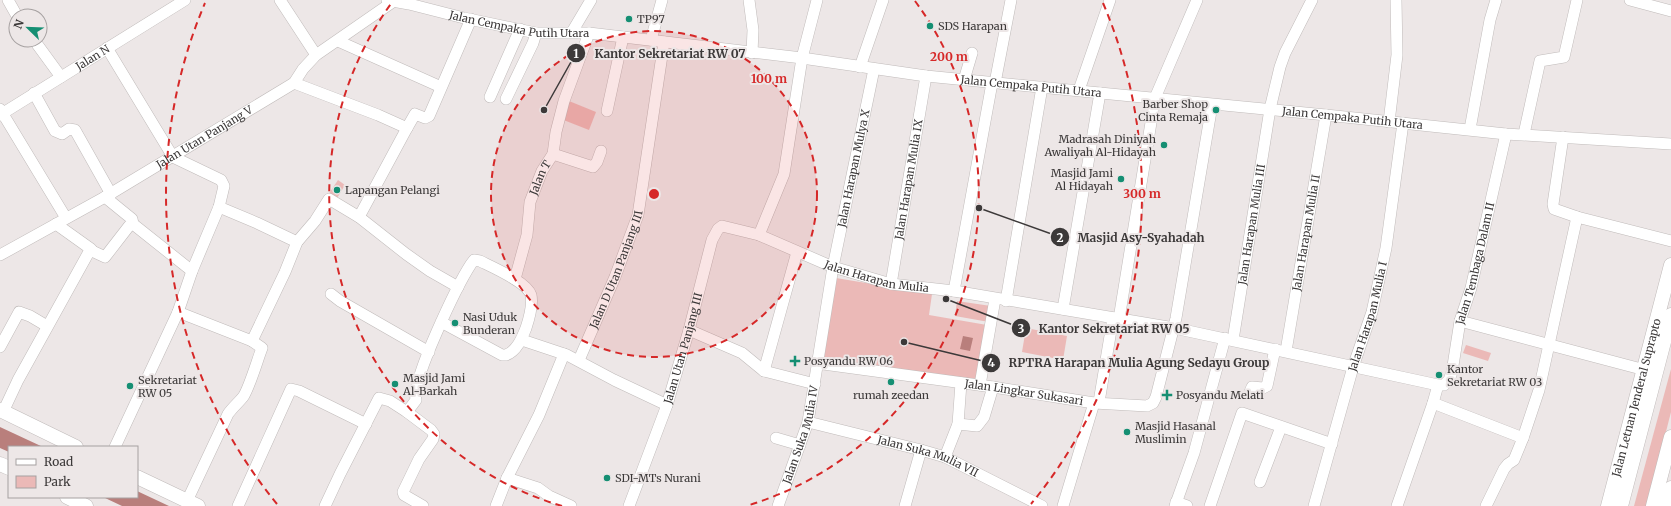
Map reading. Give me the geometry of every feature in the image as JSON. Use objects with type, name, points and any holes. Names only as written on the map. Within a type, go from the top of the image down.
[{"type":"main road","name":"Jalan Letnan Jenderal Suprapto","points":[[1608,506],[1671,265]]},
{"type":"main road","name":"Jalan Letnan Jenderal Suprapto","points":[[1621,506],[1671,315]]},
{"type":"main road","points":[[2,411],[74,446]]},
{"type":"main road","points":[[1653,506],[1671,437]]},
{"type":"main road","points":[[138,477],[192,504]]},
{"type":"main road","points":[[1666,506],[1671,488]]},
{"type":"street","name":"Jalan N","points":[[1,112],[61,77],[185,0]]},
{"type":"street","points":[[280,0],[316,55]]},
{"type":"street","points":[[572,32],[591,0]]},
{"type":"street","points":[[651,40],[662,0]]},
{"type":"street","points":[[749,0],[753,30],[752,53]]},
{"type":"street","points":[[759,235],[784,174],[802,58],[817,0]]},
{"type":"street","points":[[860,67],[883,0]]},
{"type":"street","points":[[954,291],[1011,0]]},
{"type":"street","points":[[1079,90],[1110,0]]},
{"type":"street","points":[[1063,506],[1096,402],[1116,318],[1155,98],[1197,0]]},
{"type":"street","name":"Jalan Harapan Mulia III","points":[[1179,505],[1229,339],[1270,109],[1280,66],[1312,0]]},
{"type":"street","points":[[1389,122],[1397,55],[1396,0]]},
{"type":"street","points":[[1470,130],[1490,20],[1496,0]]},
{"type":"street","points":[[1524,134],[1540,62],[1564,57],[1577,0]]},
{"type":"street","points":[[1630,0],[1671,11]]},
{"type":"street","name":"Jalan Utan Panjang V","points":[[0,255],[108,196],[294,82],[303,69],[316,55],[338,41],[391,1]]},
{"type":"street","name":"Jalan Cempaka Putih Utara","points":[[391,1],[410,2],[471,19],[536,33],[589,33],[802,58],[926,76],[1079,90],[1212,105],[1270,109],[1506,134],[1671,144]]},
{"type":"street","points":[[359,217],[406,128],[415,114],[425,118],[429,116],[471,19]]},
{"type":"street","points":[[490,97],[520,30]]},
{"type":"street","points":[[506,99],[536,33]]},
{"type":"street","name":"Jalan T","points":[[515,280],[518,263],[524,250],[527,235],[530,202],[542,171],[553,154],[556,132],[564,101],[589,33]]},
{"type":"street","points":[[607,111],[624,37]]},
{"type":"street","points":[[338,41],[441,86]]},
{"type":"street","name":"Jalan D Utan Panjang III","points":[[579,360],[615,277],[638,215],[664,42]]},
{"type":"street","points":[[40,48],[61,77]]},
{"type":"street","points":[[107,48],[173,157],[223,181],[224,186],[219,207],[192,271],[178,312],[115,446]]},
{"type":"street","points":[[964,80],[972,53]]},
{"type":"street","name":"Jalan Harapan Mulya X","points":[[833,267],[874,69]]},
{"type":"street","name":"Jalan Harapan Mulia IX","points":[[891,284],[926,76]]},
{"type":"street","points":[[294,82],[378,115],[406,128]]},
{"type":"street","points":[[1006,301],[1042,87]]},
{"type":"street","points":[[34,93],[55,131],[62,134],[69,129],[76,130],[108,196],[132,219],[133,224],[192,271]]},
{"type":"street","points":[[1063,309],[1100,93]]},
{"type":"street","name":"Jalan Lingkar Sukasari","points":[[816,363],[1096,402],[1147,406],[1153,403],[1156,397],[1174,328],[1210,125],[1212,105]]},
{"type":"street","points":[[1,112],[66,218]]},
{"type":"street","name":"Jalan Harapan Mulia II","points":[[1248,394],[1252,387],[1263,388],[1267,386],[1280,350],[1326,115]]},
{"type":"street","name":"Jalan Harapan Mulia I","points":[[1314,506],[1353,367],[1372,312],[1386,248],[1403,123]]},
{"type":"street","name":"Jalan Tembaga Dalam II","points":[[1438,385],[1444,385],[1449,380],[1460,321],[1472,288],[1506,134]]},
{"type":"street","points":[[1564,137],[1553,204],[1554,209],[1558,212],[1576,217],[1671,241]]},
{"type":"street","points":[[553,154],[593,167],[597,162],[601,151]]},
{"type":"street","points":[[252,342],[285,272],[297,242],[315,221],[329,199],[359,217],[430,271],[458,287]]},
{"type":"street","points":[[219,207],[297,242]]},
{"type":"street","points":[[1486,506],[1504,468],[1514,460],[1524,438],[1539,390],[1576,217]]},
{"type":"street","points":[[56,224],[105,257],[129,226],[133,224]]},
{"type":"street","name":"Jalan Utan Panjang III","points":[[629,506],[667,405],[689,330],[712,240],[718,229],[722,226],[759,235]]},
{"type":"street","name":"Jalan Harapan Mulia","points":[[759,235],[833,267],[891,284],[954,291],[1006,301],[1174,328],[1353,367]]},
{"type":"street","points":[[2,411],[47,326],[91,249]]},
{"type":"street","points":[[764,371],[797,252]]},
{"type":"street","points":[[407,412],[416,400],[415,395],[419,379],[441,322],[458,287],[474,260],[480,261],[515,280],[528,290],[531,295],[528,323],[522,340],[509,354],[502,355],[441,322]]},
{"type":"street","name":"Jalan Suka Mulia IV","points":[[778,506],[808,422],[815,384],[816,363],[833,267]]},
{"type":"street","points":[[331,294],[340,301],[430,352]]},
{"type":"street","points":[[980,385],[995,299]]},
{"type":"street","points":[[0,347],[19,312],[30,316],[47,326]]},
{"type":"street","points":[[178,312],[252,342],[262,348],[246,390],[228,414],[192,504]]},
{"type":"street","points":[[1460,321],[1549,346],[1644,370]]},
{"type":"street","points":[[689,330],[742,353],[764,371],[815,384]]},
{"type":"street","points":[[522,340],[579,360],[614,380],[667,405]]},
{"type":"street","points":[[496,506],[507,478],[539,415],[564,354]]},
{"type":"street","points":[[1353,367],[1438,385],[1397,506]]},
{"type":"street","points":[[945,458],[958,424],[961,383]]},
{"type":"street","points":[[958,424],[977,426],[984,416],[993,387]]},
{"type":"street","points":[[238,506],[291,389],[299,391],[366,424]]},
{"type":"street","points":[[325,506],[379,398],[390,401],[407,412],[434,434],[433,439],[419,459],[403,492],[404,495],[423,506]]},
{"type":"street","points":[[1433,403],[1524,438]]},
{"type":"street","points":[[1210,506],[1242,413],[1332,444]]},
{"type":"street","name":"Jalan Suka Mulia VII","points":[[808,422],[921,450],[945,458],[1036,504]]},
{"type":"street","points":[[1260,482],[1281,427]]},
{"type":"street","points":[[776,438],[800,445]]},
{"type":"street","points":[[906,506],[921,450]]},
{"type":"street","points":[[507,478],[538,488],[549,496],[571,506]]},
{"type":"green space","points":[[569,101],[596,112],[589,130],[561,119]]},
{"type":"green space","name":"Lapangan Pelangi","points":[[338,180],[345,185],[336,200],[328,195]]},
{"type":"green space","points":[[836,278],[932,294],[929,315],[987,325],[976,382],[821,359]]},
{"type":"green space","points":[[957,301],[991,306],[989,322],[955,316]]},
{"type":"green space","points":[[1026,328],[1067,336],[1063,360],[1022,352]]},
{"type":"green space","points":[[1466,345],[1491,353],[1488,361],[1463,353]]},
{"type":"green space","points":[[1671,369],[1671,412],[1647,506],[1634,506]]},
{"type":"shaded area","points":[[963,336],[973,338],[970,351],[960,349]]},
{"type":"shaded area","points":[[0,427],[41,446],[8,446],[8,452],[0,448]]},
{"type":"shaded area","points":[[138,491],[169,506],[122,506],[105,498],[138,498]]},
{"type":"place","name":"TP97","points":[[629,19]]},
{"type":"place","name":"SDS Harapan","points":[[930,26]]},
{"type":"place","name":"Kantor Sekretariat RW 07","points":[[544,110]]},
{"type":"place","name":"Barber Shop Cinta Remaja","points":[[1216,110]]},
{"type":"place","name":"Madrasah Diniyah Awaliyah Al-Hidayah","points":[[1164,145]]},
{"type":"place","name":"Masjid Jami Al Hidayah","points":[[1121,179]]},
{"type":"place","name":"Lapangan Pelangi","points":[[337,190]]},
{"type":"place","name":"Masjid Asy-Syahadah","points":[[979,208]]},
{"type":"place","name":"Kantor Sekretariat RW 05","points":[[946,299]]},
{"type":"place","name":"Nasi Uduk Bunderan","points":[[455,323]]},
{"type":"place","name":"RPTRA Harapan Mulia Agung Sedayu Group","points":[[904,342]]},
{"type":"place","name":"Posyandu RW 06","points":[[795,361]]},
{"type":"place","name":"Kantor Sekretariat RW 03","points":[[1439,375]]},
{"type":"place","name":"rumah zeedan","points":[[891,382]]},
{"type":"place","name":"Masjid Jami Al-Barkah","points":[[395,384]]},
{"type":"place","name":"Sekretariat RW 05","points":[[130,386]]},
{"type":"place","name":"Posyandu Melati","points":[[1167,395]]},
{"type":"place","name":"Masjid Hasanal Muslimin","points":[[1127,432]]},
{"type":"place","name":"SDI-MTs Nurani","points":[[607,478]]}]
